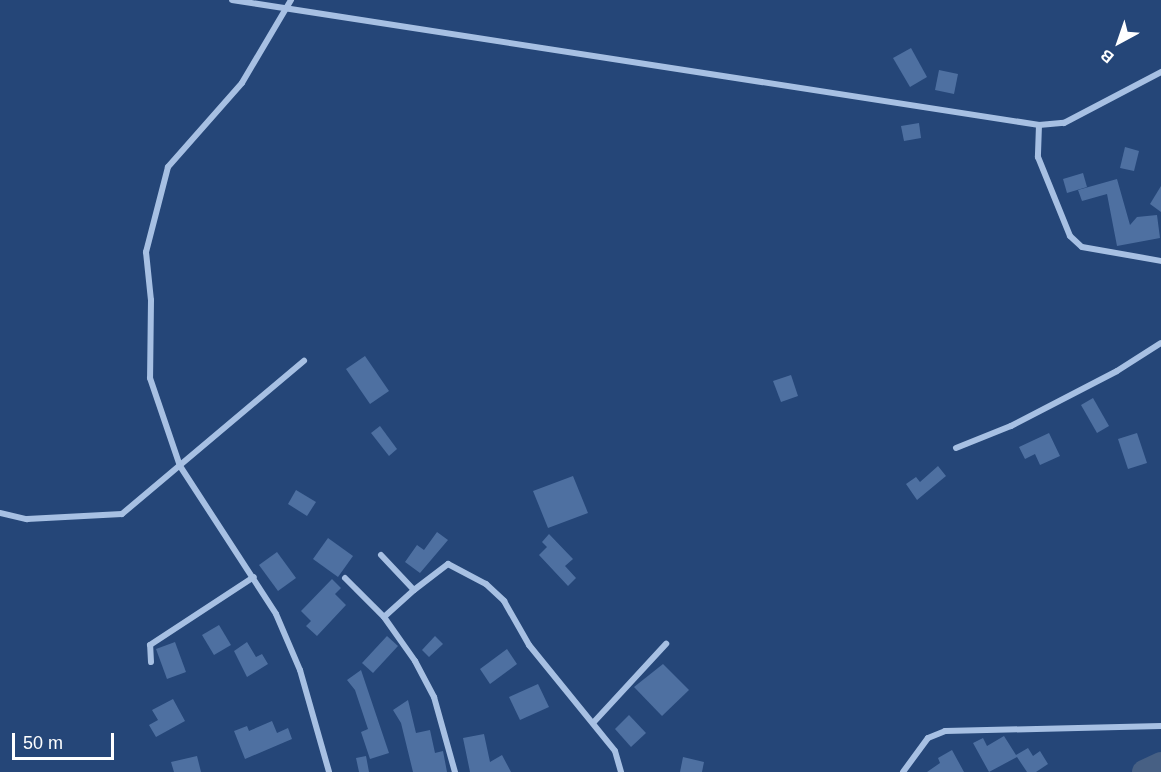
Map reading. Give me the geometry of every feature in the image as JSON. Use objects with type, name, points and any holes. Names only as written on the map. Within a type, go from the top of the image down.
[{"type":"street","points":[[232,0],[290,3],[1039,125],[1064,123],[1161,72]]},
{"type":"street","points":[[290,3],[242,83],[168,167],[156,203],[146,252],[151,300],[150,378],[180,466],[276,614],[300,670],[329,772]]},
{"type":"street","points":[[1039,125],[1038,157],[1070,236],[1082,247],[1161,261]]},
{"type":"street","points":[[956,448],[1011,426],[1117,371],[1161,343]]},
{"type":"street","points":[[0,513],[27,519],[122,514],[304,361]]},
{"type":"street","points":[[381,555],[414,590]]},
{"type":"street","points":[[384,617],[448,564],[486,584],[504,600],[529,645],[615,751],[621,772]]},
{"type":"street","points":[[151,662],[150,645],[254,577]]},
{"type":"street","points":[[345,579],[384,617],[415,661],[434,697],[455,772]]},
{"type":"street","points":[[593,723],[666,644]]},
{"type":"street","points":[[903,772],[928,738],[945,730],[1161,726]]},
{"type":"building","points":[[911,48],[927,77],[910,87],[893,58]]},
{"type":"building","points":[[939,70],[958,74],[954,94],[935,90]]},
{"type":"building","points":[[919,123],[921,138],[904,141],[901,126]]},
{"type":"building","points":[[1125,147],[1139,151],[1134,171],[1120,168]]},
{"type":"building","points":[[1083,173],[1087,187],[1067,193],[1063,179]]},
{"type":"building","points":[[1117,179],[1130,225],[1137,217],[1157,215],[1160,238],[1117,246],[1107,194],[1082,201],[1078,190]]},
{"type":"building","points":[[1161,186],[1161,212],[1150,204]]},
{"type":"building","points":[[365,356],[389,391],[370,404],[346,369]]},
{"type":"building","points":[[791,375],[798,396],[781,402],[773,381]]},
{"type":"building","points":[[1093,398],[1109,426],[1097,433],[1081,405]]},
{"type":"building","points":[[380,426],[397,449],[389,456],[371,433]]},
{"type":"building","points":[[1049,433],[1060,456],[1040,465],[1035,454],[1025,459],[1019,447]]},
{"type":"building","points":[[1137,433],[1147,463],[1128,469],[1118,439]]},
{"type":"building","points":[[938,466],[946,476],[917,500],[906,484],[916,477],[920,482]]},
{"type":"building","points":[[573,476],[588,513],[548,528],[533,491]]},
{"type":"building","points":[[296,490],[316,502],[307,516],[288,504]]},
{"type":"building","points":[[437,532],[448,540],[420,573],[405,562],[417,545],[424,550]]},
{"type":"building","points":[[549,534],[573,559],[565,566],[576,578],[568,586],[539,555],[547,547],[542,542]]},
{"type":"building","points":[[328,538],[353,556],[338,577],[313,559]]},
{"type":"building","points":[[277,552],[296,578],[278,591],[259,565]]},
{"type":"building","points":[[332,579],[341,588],[335,594],[346,605],[317,636],[306,626],[311,621],[301,611]]},
{"type":"building","points":[[219,625],[231,645],[214,655],[202,635]]},
{"type":"building","points":[[387,636],[398,646],[373,673],[362,663]]},
{"type":"building","points":[[435,636],[443,644],[429,657],[422,650]]},
{"type":"building","points":[[175,642],[186,672],[167,679],[156,649]]},
{"type":"building","points":[[247,642],[256,657],[262,654],[268,664],[247,677],[234,651]]},
{"type":"building","points":[[507,649],[517,664],[490,684],[480,669]]},
{"type":"building","points":[[663,664],[689,690],[662,716],[634,687]]},
{"type":"building","points":[[361,670],[389,753],[370,759],[361,732],[368,729],[355,690],[347,680]]},
{"type":"building","points":[[538,684],[549,707],[520,720],[509,697]]},
{"type":"building","points":[[173,699],[185,721],[156,737],[149,725],[158,720],[152,710]]},
{"type":"building","points":[[408,700],[416,733],[430,730],[435,753],[443,751],[447,772],[413,772],[401,723],[393,710]]},
{"type":"building","points":[[629,715],[646,733],[631,747],[615,729]]},
{"type":"building","points":[[272,721],[277,733],[288,728],[292,739],[245,759],[234,731],[247,726],[249,731]]},
{"type":"building","points":[[484,734],[490,762],[502,755],[511,772],[470,772],[463,738]]},
{"type":"building","points":[[1004,736],[1016,755],[1028,748],[1033,756],[1040,751],[1048,764],[1036,772],[1027,772],[1017,757],[989,772],[973,743],[983,738],[987,746]]},
{"type":"building","points":[[952,750],[964,772],[927,772],[940,763],[938,758]]},
{"type":"building","points":[[197,756],[201,772],[174,772],[171,762]]},
{"type":"building","points":[[366,756],[369,772],[359,772],[356,758]]},
{"type":"building","points":[[683,757],[704,762],[702,772],[680,772]]},
{"type":"waterway","points":[[1144,772],[1161,764]]}]
